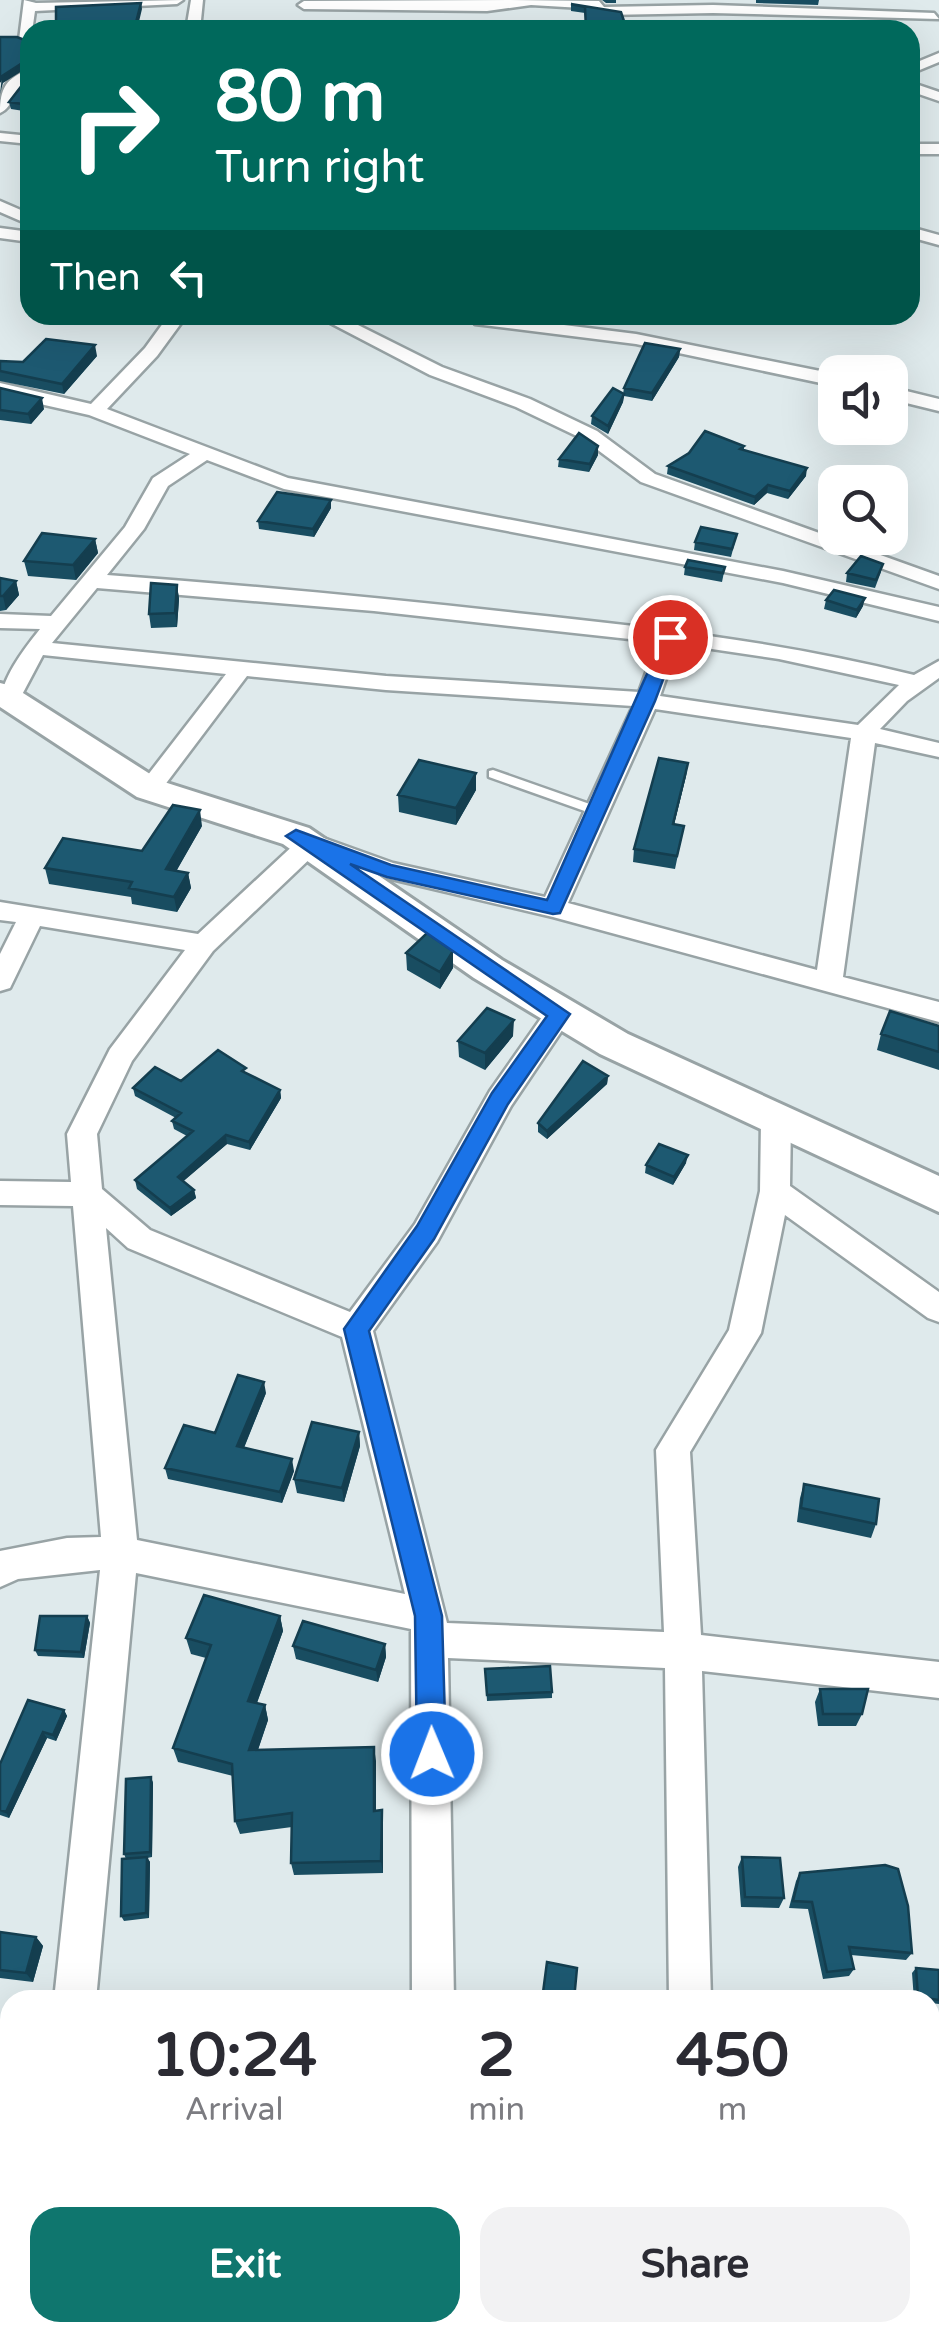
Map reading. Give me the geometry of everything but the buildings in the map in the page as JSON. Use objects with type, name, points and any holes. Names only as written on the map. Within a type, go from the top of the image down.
[{"type":"street","points":[[30,4],[108,10],[177,0]]},
{"type":"street","points":[[885,0],[936,18]]},
{"type":"street","points":[[304,8],[711,4],[936,18]]},
{"type":"street","points":[[0,108],[6,83]]},
{"type":"street","points":[[95,411],[151,352],[171,325]]},
{"type":"street","points":[[344,325],[436,371],[590,435],[648,478],[939,582]]},
{"type":"street","points":[[522,325],[636,339],[818,376]]},
{"type":"street","points":[[908,390],[939,388]]},
{"type":"street","points":[[0,389],[95,411],[284,483],[468,515],[609,548],[784,577],[939,614]]},
{"type":"street","points":[[908,396],[939,405]]},
{"type":"street","points":[[208,451],[160,482],[134,529],[36,648],[4,697],[149,789],[387,870],[553,908],[939,1012]]},
{"type":"street","points":[[94,580],[222,589],[670,637],[929,675]]},
{"type":"street","points":[[0,621],[59,623]]},
{"type":"street","points":[[553,908],[646,701],[670,637]]},
{"type":"street","points":[[36,648],[646,701],[864,733],[939,750]]},
{"type":"street","points":[[149,789],[241,668]]},
{"type":"street","points":[[829,983],[864,733],[899,696],[929,675]]},
{"type":"street","points":[[76,1990],[120,1553],[82,1134],[120,1056],[204,944],[302,841]]},
{"type":"street","points":[[302,841],[559,1014],[776,1121],[939,1195]]},
{"type":"street","points":[[0,910],[204,944]]},
{"type":"street","points":[[0,981],[32,916]]},
{"type":"street","points":[[434,1990],[429,1628],[356,1329],[426,1233],[500,1099],[559,1014]]},
{"type":"street","points":[[690,1990],[683,1651],[673,1450],[745,1333],[775,1190],[776,1121]]},
{"type":"street","points":[[775,1190],[939,1309]]},
{"type":"street","points":[[0,1194],[87,1194],[139,1239],[356,1329]]},
{"type":"street","points":[[0,1570],[12,1563],[67,1554],[120,1553],[429,1628],[939,1680]]},
{"type":"lane","points":[[493,774],[597,811]]},
{"type":"route","points":[[432,1754],[428,1616],[356,1329],[426,1233],[500,1099],[559,1014],[296,836],[387,870],[553,908],[646,701],[670,637]]}]
